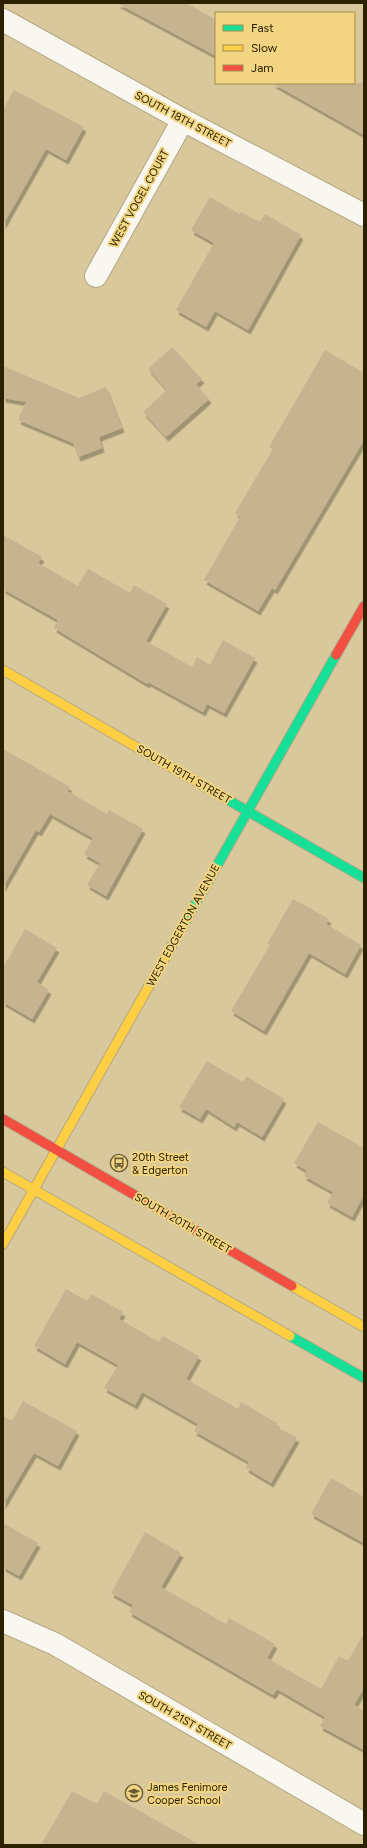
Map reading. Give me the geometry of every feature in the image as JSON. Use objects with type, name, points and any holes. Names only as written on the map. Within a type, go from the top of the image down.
[{"type":"street","name":"SOUTH 18TH STREET","points":[[3,20],[183,120],[364,215]]},
{"type":"street","name":"WEST VOGEL COURT","points":[[96,276],[183,120]]},
{"type":"street","name":"WEST EDGERTON AVENUE","points":[[3,1244],[364,606]]},
{"type":"street","name":"SOUTH 19TH STREET","points":[[3,670],[364,878]]},
{"type":"street","name":"SOUTH 20TH STREET","points":[[3,1119],[364,1327]]},
{"type":"street","points":[[3,1172],[364,1378]]},
{"type":"street","name":"SOUTH 21ST STREET","points":[[3,1621],[55,1644],[364,1824]]},
{"type":"building","points":[[117,3],[186,3],[215,19],[215,55]]},
{"type":"building","points":[[364,83],[364,135],[274,84]]},
{"type":"building","points":[[14,90],[84,127],[66,160],[46,149],[3,225],[3,110]]},
{"type":"building","points":[[210,197],[240,214],[241,212],[260,222],[265,214],[301,235],[248,330],[215,311],[206,327],[176,310],[214,243],[191,230]]},
{"type":"building","points":[[172,347],[202,379],[196,384],[209,399],[166,437],[143,412],[167,390],[148,369]]},
{"type":"building","points":[[325,350],[364,373],[364,440],[275,590],[272,588],[258,611],[204,580],[240,517],[235,513],[273,449],[269,447]]},
{"type":"building","points":[[3,366],[79,398],[106,387],[122,428],[99,437],[102,448],[78,457],[73,443],[18,420],[26,402],[3,398]]},
{"type":"building","points":[[3,535],[42,557],[38,563],[78,586],[88,569],[130,593],[134,585],[167,604],[146,641],[192,667],[197,657],[210,665],[223,640],[255,658],[224,713],[207,704],[203,712],[148,682],[147,684],[54,628],[58,620],[3,589]]},
{"type":"building","points":[[3,749],[70,787],[67,791],[107,814],[109,810],[143,829],[106,896],[87,885],[100,863],[84,854],[93,838],[50,814],[39,832],[36,830],[3,887]]},
{"type":"building","points":[[293,899],[329,919],[326,924],[361,945],[345,974],[309,953],[264,1031],[231,1011],[270,945],[267,944]]},
{"type":"building","points":[[25,929],[57,948],[37,982],[49,990],[32,1019],[3,1002],[3,968]]},
{"type":"building","points":[[207,1061],[243,1082],[246,1076],[284,1099],[262,1137],[237,1122],[234,1127],[206,1109],[200,1119],[179,1107]]},
{"type":"building","points":[[318,1122],[364,1148],[364,1195],[352,1217],[327,1203],[333,1192],[304,1176],[307,1171],[294,1163]]},
{"type":"building","points":[[66,1289],[87,1301],[91,1294],[123,1312],[119,1319],[159,1342],[163,1336],[199,1356],[186,1379],[238,1409],[241,1402],[277,1423],[275,1426],[297,1438],[271,1483],[246,1468],[249,1462],[194,1431],[198,1424],[142,1392],[135,1405],[104,1388],[118,1365],[77,1342],[65,1364],[34,1346]]},
{"type":"building","points":[[23,1401],[77,1431],[58,1466],[34,1453],[3,1505],[3,1416],[12,1421]]},
{"type":"building","points":[[331,1478],[364,1497],[364,1543],[311,1514]]},
{"type":"building","points":[[3,1523],[38,1543],[19,1576],[3,1567]]},
{"type":"building","points":[[145,1532],[181,1553],[161,1587],[226,1624],[229,1618],[275,1644],[267,1658],[321,1689],[339,1656],[348,1661],[364,1633],[364,1688],[354,1705],[364,1711],[364,1750],[320,1726],[325,1717],[277,1689],[273,1695],[129,1612],[133,1605],[111,1593]]},
{"type":"building","points":[[72,1791],[97,1804],[104,1791],[200,1845],[41,1845]]},
{"type":"traffic: fast","points":[[171,947],[336,655]]},
{"type":"traffic: fast","points":[[202,785],[364,878]]},
{"type":"traffic: fast","points":[[290,1336],[364,1378]]},
{"type":"traffic: slow","points":[[3,670],[202,785]]},
{"type":"traffic: slow","points":[[3,1244],[171,947]]},
{"type":"traffic: slow","points":[[3,1172],[290,1336]]},
{"type":"traffic: slow","points":[[292,1286],[364,1327]]},
{"type":"traffic: jam","points":[[336,655],[364,606]]},
{"type":"traffic: jam","points":[[3,1119],[292,1286]]},
{"type":"place","name":"20th Street & Edgerton","points":[[119,1163]]},
{"type":"place","name":"James Fenimore Cooper School","points":[[134,1793]]}]
